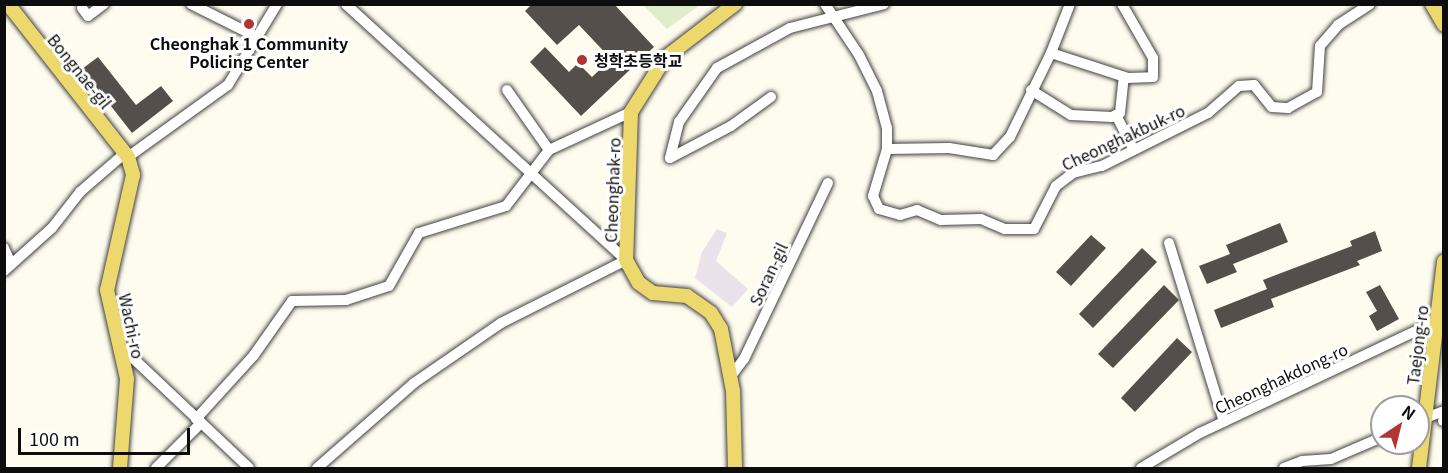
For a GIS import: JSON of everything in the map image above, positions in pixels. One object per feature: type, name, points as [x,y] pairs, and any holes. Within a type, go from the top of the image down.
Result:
[{"type":"main road","name":"Bongnae-gil","points":[[8,4],[127,155]]},
{"type":"main road","points":[[631,112],[665,58],[735,4]]},
{"type":"main road","points":[[1435,6],[1443,25]]},
{"type":"main road","name":"Cheonghak-ro","points":[[631,112],[626,260],[639,283],[653,293],[687,296],[711,312],[727,343],[731,376],[735,468]]},
{"type":"main road","name":"Wachi-ro","points":[[120,468],[127,380],[107,290],[133,175],[127,155]]},
{"type":"main road","name":"Taejong-ro","points":[[1426,395],[1443,262]]},
{"type":"street","points":[[82,8],[88,16],[104,4]]},
{"type":"street","points":[[191,4],[259,38]]},
{"type":"street","points":[[8,268],[127,155],[212,101],[245,63],[277,4]]},
{"type":"street","points":[[317,468],[427,374],[501,323],[626,260],[346,4]]},
{"type":"street","name":"Cheonghakbuk-ro","points":[[825,4],[877,91],[887,128],[887,149],[873,196],[879,209],[900,214],[917,210],[941,220],[981,219],[1005,229],[1034,229],[1056,186],[1073,173],[1134,150],[1208,113],[1239,86],[1254,85],[1272,107],[1288,108],[1317,92],[1320,46],[1338,25],[1370,4]]},
{"type":"street","points":[[771,97],[711,139],[670,158],[679,122],[717,68],[790,28],[884,4]]},
{"type":"street","points":[[1051,53],[1124,77],[1153,77],[1155,70],[1122,4]]},
{"type":"street","points":[[887,149],[950,148],[993,155],[1010,137],[1051,53],[1067,5]]},
{"type":"street","points":[[1124,77],[1116,115],[1134,150]]},
{"type":"street","points":[[507,90],[549,150]]},
{"type":"street","points":[[1031,90],[1071,115],[1116,115]]},
{"type":"street","points":[[156,468],[254,355],[292,301],[346,300],[388,286],[419,233],[506,206],[549,150],[631,112]]},
{"type":"street","name":"Soran-gil","points":[[731,376],[744,359],[828,183]]},
{"type":"street","points":[[1169,243],[1224,422]]},
{"type":"street","points":[[4,248],[8,268]]},
{"type":"street","name":"Cheonghakdong-ro","points":[[1141,468],[1224,422],[1437,321]]},
{"type":"street","points":[[118,344],[249,468]]},
{"type":"street","points":[[1430,420],[1443,411]]},
{"type":"street","points":[[1284,468],[1302,461],[1331,459],[1370,443]]},
{"type":"shaded area","points":[[717,229],[727,233],[716,261],[748,289],[732,307],[695,278],[702,252]]},
{"type":"green space","points":[[643,5],[700,5],[667,29]]},
{"type":"building","points":[[532,4],[614,4],[654,47],[581,116],[530,62],[545,47],[569,72],[578,63],[592,77],[611,59],[579,25],[557,45],[525,11]]},
{"type":"building","points":[[98,57],[136,105],[161,86],[173,101],[132,133],[82,69]]},
{"type":"building","points":[[1280,223],[1288,242],[1233,264],[1237,272],[1207,284],[1199,266],[1230,254],[1226,245]]},
{"type":"building","points":[[1375,231],[1382,251],[1357,261],[1360,265],[1271,299],[1274,307],[1221,328],[1214,310],[1267,289],[1263,280],[1352,246],[1350,241]]},
{"type":"building","points":[[1091,235],[1106,248],[1071,286],[1056,272]]},
{"type":"building","points":[[1142,248],[1157,262],[1093,328],[1079,314]]},
{"type":"building","points":[[1164,285],[1179,300],[1113,368],[1098,354]]},
{"type":"building","points":[[1380,285],[1399,319],[1377,331],[1369,316],[1377,311],[1366,292]]},
{"type":"building","points":[[1177,338],[1192,352],[1135,412],[1121,398]]},
{"type":"place","name":"Cheonghak 1 Community Policing Center","points":[[249,24]]},
{"type":"place","name":"청학초등학교","points":[[582,60]]}]
